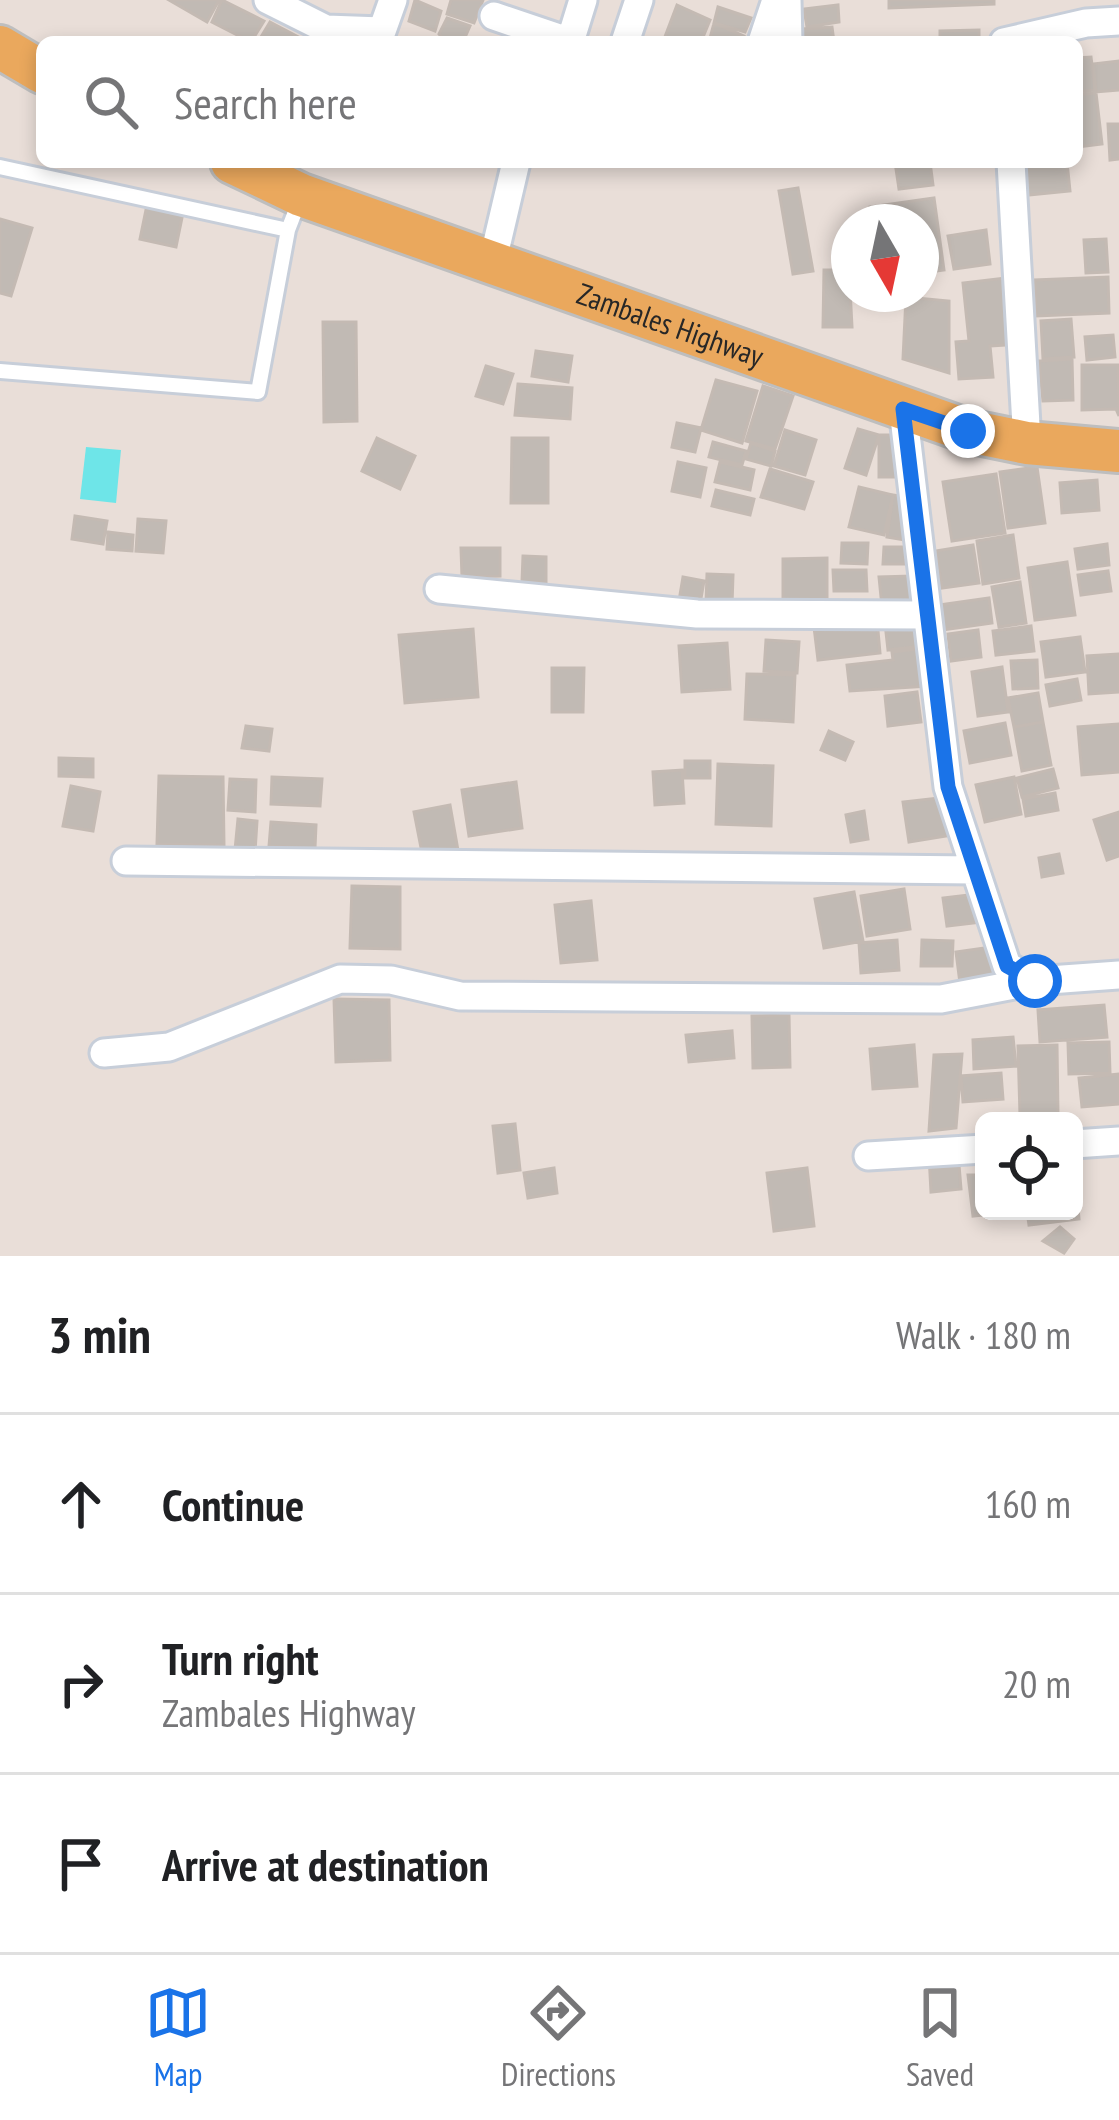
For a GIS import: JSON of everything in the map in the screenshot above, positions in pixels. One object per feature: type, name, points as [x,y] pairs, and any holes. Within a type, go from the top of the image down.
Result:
[{"type":"main road","points":[[0,47],[36,68]]},
{"type":"main road","name":"Zambales Highway","points":[[240,168],[295,212],[492,263],[968,431],[1028,443],[1119,452]]},
{"type":"street","points":[[268,0],[326,29],[382,31],[393,0]]},
{"type":"street","points":[[562,36],[584,0]]},
{"type":"street","points":[[628,36],[640,0]]},
{"type":"street","points":[[764,36],[776,0]]},
{"type":"street","points":[[787,0],[788,36]]},
{"type":"street","points":[[1020,36],[1085,11],[1119,22]]},
{"type":"street","points":[[514,13],[553,36]]},
{"type":"street","points":[[492,263],[515,168]]},
{"type":"street","points":[[1011,168],[1028,443]]},
{"type":"street","points":[[903,409],[924,616],[948,787],[1007,966],[1035,981]]},
{"type":"street","points":[[439,589],[697,614],[924,616]]},
{"type":"street","points":[[126,861],[975,870]]},
{"type":"street","points":[[104,1053],[170,1047],[340,979],[391,980],[460,996],[918,999],[1035,981],[1119,975]]},
{"type":"street","points":[[1083,1143],[1119,1141]]},
{"type":"street","points":[[868,1156],[975,1150]]},
{"type":"lane","points":[[0,166],[295,212],[258,392],[0,371]]},
{"type":"water","points":[[86,447],[121,450],[116,503],[80,499]]},
{"type":"building","points":[[169,0],[219,0],[207,22]]},
{"type":"building","points":[[222,0],[264,21],[255,36],[239,36],[212,22]]},
{"type":"building","points":[[415,0],[441,11],[435,31],[409,21]]},
{"type":"building","points":[[451,0],[483,0],[474,23],[447,14]]},
{"type":"building","points":[[889,0],[994,0],[994,4],[889,8]]},
{"type":"building","points":[[677,5],[710,20],[703,36],[665,36]]},
{"type":"building","points":[[838,5],[839,22],[807,27],[804,9]]},
{"type":"building","points":[[718,7],[751,18],[745,32],[714,23]]},
{"type":"building","points":[[447,18],[470,26],[466,36],[439,34]]},
{"type":"building","points":[[270,22],[297,36],[262,36]]},
{"type":"building","points":[[714,23],[744,36],[711,36]]},
{"type":"building","points":[[832,27],[833,36],[803,36],[802,29]]},
{"type":"building","points":[[979,30],[979,36],[940,36],[940,31]]},
{"type":"building","points":[[1091,57],[1095,90],[1083,91],[1083,58]]},
{"type":"building","points":[[1119,61],[1119,90],[1096,92],[1093,64]]},
{"type":"building","points":[[1096,93],[1102,144],[1083,146],[1083,94]]},
{"type":"building","points":[[1108,124],[1119,124],[1119,159],[1110,160]]},
{"type":"building","points":[[896,168],[931,168],[933,185],[899,189]]},
{"type":"building","points":[[1026,168],[1068,168],[1070,191],[1028,195]]},
{"type":"building","points":[[798,188],[813,271],[793,274],[779,191]]},
{"type":"building","points":[[934,198],[935,204],[891,204]]},
{"type":"building","points":[[148,200],[184,208],[176,247],[140,239]]},
{"type":"building","points":[[0,219],[32,228],[11,296],[0,293]]},
{"type":"building","points":[[986,230],[990,264],[954,269],[948,236]]},
{"type":"building","points":[[939,234],[944,270],[939,271]]},
{"type":"building","points":[[1106,239],[1108,272],[1086,273],[1084,240]]},
{"type":"building","points":[[824,270],[831,270],[831,312],[851,312],[852,327],[823,327]]},
{"type":"building","points":[[1015,277],[1020,344],[990,346],[993,377],[959,379],[956,342],[969,341],[963,283]]},
{"type":"building","points":[[1108,277],[1109,313],[1036,316],[1035,280]]},
{"type":"building","points":[[939,300],[949,301],[949,373],[903,359],[905,312],[939,312]]},
{"type":"building","points":[[1071,319],[1074,357],[1043,359],[1041,321]]},
{"type":"building","points":[[323,322],[356,322],[357,421],[324,422]]},
{"type":"building","points":[[1113,335],[1115,357],[1087,360],[1085,337]]},
{"type":"building","points":[[536,351],[572,356],[568,382],[532,376]]},
{"type":"building","points":[[1072,359],[1073,400],[1043,401],[1039,361]]},
{"type":"building","points":[[1082,365],[1118,365],[1119,416],[1116,409],[1082,410]]},
{"type":"building","points":[[486,366],[513,374],[503,404],[476,396]]},
{"type":"building","points":[[716,380],[757,391],[742,443],[701,430]]},
{"type":"building","points":[[518,384],[572,388],[570,419],[515,415]]},
{"type":"building","points":[[763,386],[793,396],[775,449],[746,441]]},
{"type":"building","points":[[677,423],[701,428],[695,452],[672,447]]},
{"type":"building","points":[[858,429],[879,435],[866,475],[845,468]]},
{"type":"building","points":[[785,430],[816,440],[805,475],[774,466]]},
{"type":"building","points":[[879,435],[901,435],[901,477],[879,477]]},
{"type":"building","points":[[377,438],[415,456],[400,489],[362,471]]},
{"type":"building","points":[[512,438],[548,438],[548,503],[511,503]]},
{"type":"building","points":[[713,442],[746,451],[742,465],[709,457]]},
{"type":"building","points":[[751,443],[775,451],[771,466],[746,459]]},
{"type":"building","points":[[678,462],[706,468],[700,497],[672,491]]},
{"type":"building","points":[[720,462],[754,470],[750,490],[715,482]]},
{"type":"building","points":[[1037,467],[1045,523],[1008,528],[1000,472]]},
{"type":"building","points":[[770,469],[813,482],[804,509],[761,497]]},
{"type":"building","points":[[996,474],[1005,533],[952,541],[943,482]]},
{"type":"building","points":[[1097,480],[1099,510],[1062,513],[1060,483]]},
{"type":"building","points":[[859,487],[893,495],[884,535],[849,527]]},
{"type":"building","points":[[716,490],[754,499],[750,515],[712,506]]},
{"type":"building","points":[[893,495],[912,498],[905,540],[887,537]]},
{"type":"building","points":[[75,516],[107,521],[103,544],[72,539]]},
{"type":"building","points":[[138,519],[166,521],[163,553],[136,551]]},
{"type":"building","points":[[108,532],[133,535],[132,551],[107,549]]},
{"type":"building","points":[[1013,535],[1019,578],[983,584],[977,541]]},
{"type":"building","points":[[842,543],[868,543],[867,564],[841,563]]},
{"type":"building","points":[[1107,544],[1109,565],[1078,569],[1075,549]]},
{"type":"building","points":[[973,545],[979,583],[942,588],[936,551]]},
{"type":"building","points":[[884,547],[906,547],[905,564],[883,564]]},
{"type":"building","points":[[461,548],[500,548],[500,576],[462,577]]},
{"type":"building","points":[[523,556],[546,557],[546,583],[522,582]]},
{"type":"building","points":[[827,558],[827,607],[783,608],[783,559]]},
{"type":"building","points":[[1067,562],[1075,615],[1035,620],[1028,568]]},
{"type":"building","points":[[833,570],[866,570],[867,591],[834,591]]},
{"type":"building","points":[[1108,571],[1111,591],[1081,595],[1078,575]]},
{"type":"building","points":[[707,574],[733,575],[732,605],[706,604]]},
{"type":"building","points":[[912,576],[915,607],[882,607],[879,577]]},
{"type":"building","points":[[683,577],[704,581],[700,604],[679,601]]},
{"type":"building","points":[[1020,582],[1026,623],[999,627],[992,587]]},
{"type":"building","points":[[989,598],[992,623],[942,630],[939,605]]},
{"type":"building","points":[[919,619],[922,646],[888,650],[885,623]]},
{"type":"building","points":[[877,620],[880,653],[818,660],[814,627]]},
{"type":"building","points":[[1031,626],[1034,651],[996,655],[993,631]]},
{"type":"building","points":[[473,629],[478,697],[405,703],[399,635]]},
{"type":"building","points":[[978,630],[981,657],[951,661],[948,634]]},
{"type":"building","points":[[1080,637],[1085,672],[1046,677],[1041,642]]},
{"type":"building","points":[[766,640],[799,642],[797,673],[764,671]]},
{"type":"building","points":[[727,643],[730,689],[682,692],[679,646]]},
{"type":"building","points":[[924,648],[928,686],[850,691],[847,665],[893,660],[892,652]]},
{"type":"building","points":[[1119,654],[1119,692],[1089,694],[1087,656]]},
{"type":"building","points":[[1037,660],[1038,688],[1013,689],[1011,661]]},
{"type":"building","points":[[1002,667],[1008,712],[978,716],[972,672]]},
{"type":"building","points":[[552,668],[584,668],[583,712],[552,712]]},
{"type":"building","points":[[747,674],[795,675],[793,722],[745,719]]},
{"type":"building","points":[[1077,679],[1081,700],[1050,706],[1046,685]]},
{"type":"building","points":[[917,692],[921,722],[888,726],[885,696]]},
{"type":"building","points":[[1038,693],[1043,722],[1014,727],[1008,698]]},
{"type":"building","points":[[1043,722],[1051,765],[1022,771],[1014,727]]},
{"type":"building","points":[[1005,723],[1011,755],[970,763],[964,731]]},
{"type":"building","points":[[1119,724],[1119,772],[1082,775],[1078,727]]},
{"type":"building","points":[[246,726],[272,729],[269,751],[242,748]]},
{"type":"building","points":[[829,731],[853,742],[845,760],[821,750]]},
{"type":"building","points":[[59,758],[93,759],[93,777],[59,776]]},
{"type":"building","points":[[685,761],[710,761],[710,778],[685,778]]},
{"type":"building","points":[[718,764],[773,766],[771,826],[716,824]]},
{"type":"building","points":[[1053,769],[1058,788],[1022,797],[1017,778]]},
{"type":"building","points":[[682,770],[684,803],[655,805],[653,772]]},
{"type":"building","points":[[159,776],[223,777],[224,845],[157,844]]},
{"type":"building","points":[[272,777],[322,779],[320,806],[271,804]]},
{"type":"building","points":[[1014,777],[1021,814],[985,822],[976,785]]},
{"type":"building","points":[[230,779],[256,780],[255,812],[228,810]]},
{"type":"building","points":[[516,782],[522,828],[469,836],[462,790]]},
{"type":"building","points":[[71,786],[100,792],[93,831],[63,826]]},
{"type":"building","points":[[1055,793],[1058,810],[1026,816],[1023,799]]},
{"type":"building","points":[[949,797],[958,834],[909,842],[903,802]]},
{"type":"building","points":[[450,805],[459,856],[424,863],[414,812]]},
{"type":"building","points":[[864,811],[868,839],[851,842],[846,815]]},
{"type":"building","points":[[1119,812],[1119,856],[1107,860],[1094,820]]},
{"type":"building","points":[[238,819],[257,821],[255,852],[235,850]]},
{"type":"building","points":[[271,822],[316,825],[315,848],[269,846]]},
{"type":"building","points":[[1059,854],[1063,873],[1042,877],[1039,858]]},
{"type":"building","points":[[352,886],[400,887],[400,949],[350,948]]},
{"type":"building","points":[[904,889],[910,929],[867,936],[861,896]]},
{"type":"building","points":[[854,892],[863,941],[824,948],[815,899]]},
{"type":"building","points":[[978,894],[982,922],[947,926],[943,898]]},
{"type":"building","points":[[591,901],[597,960],[561,963],[555,905]]},
{"type":"building","points":[[897,940],[899,970],[861,973],[859,943]]},
{"type":"building","points":[[922,940],[953,941],[952,966],[921,966]]},
{"type":"building","points":[[999,946],[1004,976],[960,983],[956,952]]},
{"type":"building","points":[[334,999],[389,1000],[390,1060],[336,1062]]},
{"type":"building","points":[[1104,1005],[1107,1037],[1040,1042],[1038,1010]]},
{"type":"building","points":[[789,1015],[790,1067],[753,1068],[752,1016]]},
{"type":"building","points":[[732,1031],[734,1058],[689,1062],[686,1035]]},
{"type":"building","points":[[1013,1037],[1016,1066],[974,1069],[973,1040]]},
{"type":"building","points":[[1109,1042],[1110,1073],[1069,1074],[1068,1043]]},
{"type":"building","points":[[914,1045],[917,1086],[873,1089],[870,1049]]},
{"type":"building","points":[[1057,1045],[1058,1112],[1020,1112],[1018,1046]]},
{"type":"building","points":[[962,1054],[956,1128],[929,1131],[934,1055]]},
{"type":"building","points":[[1001,1073],[1003,1099],[963,1102],[961,1076]]},
{"type":"building","points":[[1119,1074],[1119,1104],[1082,1107],[1079,1078]]},
{"type":"building","points":[[515,1124],[520,1170],[498,1173],[493,1126]]},
{"type":"building","points":[[958,1153],[961,1189],[931,1192],[929,1155]]},
{"type":"building","points":[[554,1168],[557,1193],[528,1198],[524,1173]]},
{"type":"building","points":[[807,1168],[814,1226],[774,1231],[767,1173]]},
{"type":"building","points":[[968,1175],[975,1175],[973,1216]]},
{"type":"building","points":[[1028,1220],[1071,1220],[1029,1225]]},
{"type":"building","points":[[1060,1227],[1074,1239],[1064,1253],[1043,1241]]},
{"type":"route","points":[[968,431],[903,409],[924,616],[948,787],[1007,966],[1035,981]]}]
